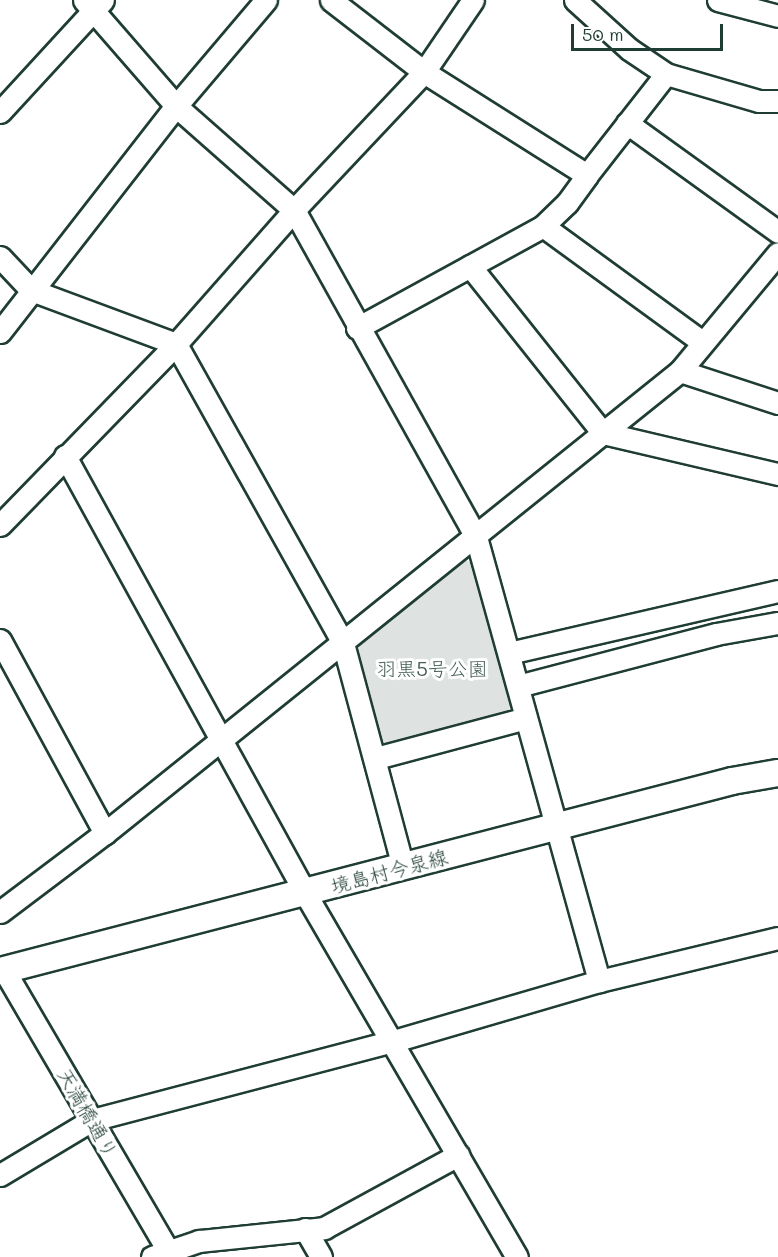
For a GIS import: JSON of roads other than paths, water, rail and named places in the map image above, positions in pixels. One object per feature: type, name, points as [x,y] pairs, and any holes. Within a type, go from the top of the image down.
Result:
[{"type":"main road","name":"境島村今泉線","points":[[2,968],[778,772]]},
{"type":"street","points":[[0,332],[176,106],[266,0]]},
{"type":"street","points":[[0,525],[176,344],[294,210],[424,72],[473,0]]},
{"type":"street","points":[[575,0],[629,49],[666,74],[759,100],[778,101]]},
{"type":"street","points":[[718,0],[778,16]]},
{"type":"street","points":[[335,1],[424,72],[587,175]]},
{"type":"street","points":[[0,112],[94,4],[176,106],[294,210],[357,328],[476,537],[599,981]]},
{"type":"street","points":[[357,328],[543,226],[567,203],[666,74]]},
{"type":"street","points":[[627,123],[778,232]]},
{"type":"street","points":[[543,226],[702,342]]},
{"type":"street","points":[[0,912],[105,833],[680,371],[778,253]]},
{"type":"street","points":[[0,257],[31,290],[176,344],[343,643],[404,867]]},
{"type":"street","points":[[470,266],[603,433],[778,474]]},
{"type":"street","points":[[680,371],[778,403]]},
{"type":"street","points":[[65,456],[305,893],[394,1041],[517,1257]]},
{"type":"street","points":[[509,653],[659,616],[774,592]]},
{"type":"street","points":[[751,628],[774,592]]},
{"type":"street","points":[[686,610],[716,634]]},
{"type":"street","points":[[643,653],[659,616]]},
{"type":"street","points":[[518,686],[716,634],[778,623]]},
{"type":"street","points":[[577,636],[606,663]]},
{"type":"street","points":[[0,640],[105,833]]},
{"type":"street","points":[[376,758],[526,718]]},
{"type":"street","points":[[0,1175],[92,1120],[394,1041],[599,981],[778,938]]},
{"type":"street","name":"天満橋通り","points":[[2,968],[92,1120],[164,1255]]},
{"type":"street","points":[[164,1255],[199,1241],[324,1228],[458,1155]]},
{"type":"street","points":[[305,1229],[321,1257]]},
{"type":"park label","name":"羽黒5号公園","points":[[432,668]]}]
